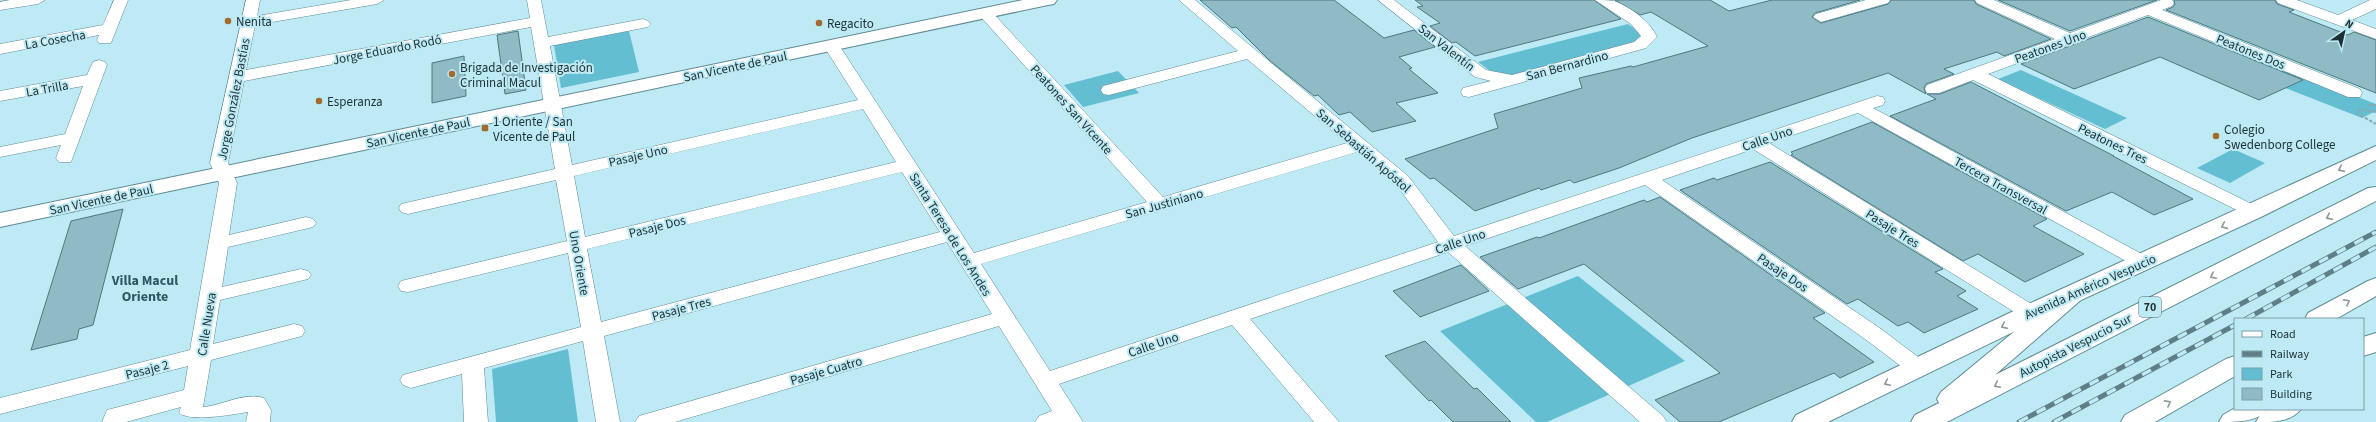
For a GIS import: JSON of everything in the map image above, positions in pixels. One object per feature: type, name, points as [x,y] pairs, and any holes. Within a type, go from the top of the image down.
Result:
[{"type":"main road","name":"San Vicente de Paul","points":[[0,220],[1048,0]]},
{"type":"main road","name":"Avenida Américo Vespucio","points":[[1805,422],[2030,313],[2253,212],[2376,152]]},
{"type":"main road","name":"Autopista Vespucio Sur","points":[[1924,422],[2376,193]]},
{"type":"main road","points":[[2319,318],[2376,286]]},
{"type":"main road","points":[[1924,422],[2074,294]]},
{"type":"main road","points":[[2364,347],[2376,341]]},
{"type":"main road","points":[[2134,422],[2234,366]]},
{"type":"main road","points":[[2232,422],[2253,410]]},
{"type":"main road","points":[[2269,422],[2287,410]]},
{"type":"street","points":[[0,6],[38,0]]},
{"type":"street","name":"La Cosecha","points":[[0,49],[107,35],[121,0]]},
{"type":"street","name":"Jorge González Bastías","points":[[224,173],[219,163],[253,0]]},
{"type":"street","points":[[248,22],[377,0]]},
{"type":"street","name":"Uno Oriente","points":[[534,0],[608,422]]},
{"type":"street","name":"San Sebastián Apóstol","points":[[1186,0],[1402,180],[1415,194],[1434,225],[1450,244],[1655,422]]},
{"type":"street","name":"San Valentín","points":[[1385,0],[1481,74],[1495,78],[1514,79]]},
{"type":"street","name":"San Bernardino","points":[[1469,92],[1640,44],[1649,37],[1648,31],[1642,25],[1602,0]]},
{"type":"street","points":[[1821,17],[1883,0]]},
{"type":"street","points":[[1982,0],[2069,39]]},
{"type":"street","points":[[2283,0],[2376,34]]},
{"type":"street","name":"Peatones Uno","points":[[1933,90],[2167,3]]},
{"type":"street","points":[[2339,20],[2376,3]]},
{"type":"street","name":"Peatones Dos","points":[[2148,10],[2354,93]]},
{"type":"street","name":"Peatones San Vicente","points":[[985,13],[1159,204]]},
{"type":"street","name":"Jorge Eduardo Rodó","points":[[237,77],[538,21]]},
{"type":"street","points":[[542,43],[643,24]]},
{"type":"street","name":"Santa Teresa de Los Andes","points":[[831,45],[1044,381],[1062,420]]},
{"type":"street","points":[[1109,90],[1249,53]]},
{"type":"street","name":"La Trilla","points":[[0,96],[97,72],[65,158]]},
{"type":"street","name":"Peatones Tres","points":[[1974,74],[2253,212]]},
{"type":"street","name":"Pasaje Uno","points":[[408,208],[868,103]]},
{"type":"street","name":"Calle Uno","points":[[1044,381],[1868,104]]},
{"type":"street","name":"Tercera Transversal","points":[[1868,104],[2142,262]]},
{"type":"street","points":[[0,152],[72,138]]},
{"type":"street","name":"Pasaje Tres","points":[[1755,142],[2030,313]]},
{"type":"street","name":"San Justiniano","points":[[968,261],[1360,145]]},
{"type":"street","name":"Pasaje Dos","points":[[408,286],[907,165]]},
{"type":"street","name":"Calle Nueva","points":[[224,173],[228,183],[191,413],[193,415],[204,415],[244,405],[256,404],[260,410],[258,422]]},
{"type":"street","name":"Pasaje Dos","points":[[1647,178],[1873,334],[1918,368]]},
{"type":"street","points":[[219,243],[306,223]]},
{"type":"street","name":"Pasaje Tres","points":[[411,380],[952,235]]},
{"type":"street","points":[[210,296],[301,275]]},
{"type":"street","points":[[1236,316],[1327,422]]},
{"type":"street","name":"Pasaje Cuatro","points":[[647,422],[1004,318]]},
{"type":"street","name":"Pasaje 2","points":[[0,406],[294,331]]},
{"type":"street","points":[[473,364],[476,422]]},
{"type":"street","points":[[115,419],[194,395]]},
{"type":"path","points":[[2376,112],[2357,111],[2360,116],[2366,120],[2376,123]]},
{"type":"path","points":[[2376,112],[2363,111],[2359,114],[2376,123]]},
{"type":"green space","points":[[1628,24],[1642,34],[1642,41],[1514,76],[1493,73],[1478,62]]},
{"type":"green space","points":[[629,31],[639,72],[561,88],[554,45]]},
{"type":"green space","points":[[2239,51],[2376,104],[2376,111],[2362,118],[2216,61]]},
{"type":"green space","points":[[2021,70],[2127,118],[2105,129],[1998,79]]},
{"type":"green space","points":[[1118,71],[1139,93],[1083,107],[1064,85]]},
{"type":"green space","points":[[2233,149],[2265,163],[2230,183],[2197,168]]},
{"type":"green space","points":[[1578,276],[1685,361],[1547,422],[1536,422],[1440,331]]},
{"type":"green space","points":[[568,349],[578,422],[496,422],[492,369]]},
{"type":"building","points":[[1200,0],[1334,0],[1384,38],[1414,30],[1435,47],[1399,57],[1412,68],[1409,69],[1438,93],[1396,103],[1416,121],[1372,132],[1350,112],[1339,115],[1318,95],[1314,96],[1269,60],[1236,27],[1232,28]]},
{"type":"building","points":[[1415,0],[1594,0],[1621,19],[1475,56],[1456,42],[1452,43],[1430,26],[1440,23],[1417,7],[1423,6]]},
{"type":"building","points":[[1615,0],[1710,0],[1729,11],[1772,0],[1860,0],[1815,13],[1812,17],[1821,23],[1888,4],[1891,0],[1974,0],[1976,4],[2051,39],[2004,56],[1997,52],[1944,69],[1954,74],[1926,84],[1924,88],[1926,94],[1888,73],[1692,138],[1619,168],[1574,183],[1570,180],[1541,190],[1539,188],[1475,211],[1434,178],[1430,179],[1405,159],[1498,128],[1494,114],[1582,88],[1579,78],[1631,66],[1633,67],[1708,46],[1651,12],[1640,15]]},
{"type":"building","points":[[1998,0],[2157,0],[2070,31]]},
{"type":"building","points":[[2174,0],[2275,0],[2277,4],[2294,10],[2289,12],[2348,35],[2354,32],[2376,40],[2376,93],[2166,10],[2173,7],[2175,4]]},
{"type":"building","points":[[2148,17],[2303,80],[2259,100],[2160,57],[2074,89],[2021,64]]},
{"type":"building","points":[[518,31],[526,90],[505,94],[497,35]]},
{"type":"building","points":[[464,56],[466,96],[432,103],[432,63]]},
{"type":"building","points":[[1971,82],[2114,156],[2193,199],[2154,215],[2112,192],[2066,211],[1890,116],[1936,99],[1927,94],[1940,94]]},
{"type":"building","points":[[1872,122],[2047,219],[2033,226],[2084,254],[2025,282],[1978,254],[1963,261],[1791,155],[1793,154],[1791,152]]},
{"type":"building","points":[[1770,162],[1943,269],[1935,272],[1966,291],[1957,296],[1978,309],[1924,333],[1908,322],[1898,326],[1858,299],[1847,304],[1680,190],[1714,178],[1717,180]]},
{"type":"building","points":[[1660,197],[1825,313],[1813,318],[1874,362],[1840,378],[1834,373],[1719,422],[1680,422],[1655,400],[1720,373],[1584,264],[1518,289],[1480,257],[1537,237],[1539,238],[1644,200],[1647,202]]},
{"type":"building","points":[[123,209],[93,325],[79,329],[77,339],[31,350],[71,221]]},
{"type":"building","points":[[1461,265],[1489,291],[1420,317],[1393,291]]},
{"type":"building","points":[[1425,341],[1474,389],[1477,388],[1511,422],[1453,422],[1431,400],[1429,401],[1385,356]]},
{"type":"railway","points":[[2019,422],[2376,232]]},
{"type":"railway","points":[[2248,318],[2376,247]]},
{"type":"railway","points":[[2054,422],[2234,326]]},
{"type":"place","name":"Nenita","points":[[228,21]]},
{"type":"place","name":"Regacito","points":[[819,23]]},
{"type":"place","name":"Brigada de Investigación Criminal Macul","points":[[452,74]]},
{"type":"place","name":"Esperanza","points":[[319,101]]},
{"type":"place","name":"1 Oriente / San Vicente de Paul","points":[[485,128]]},
{"type":"place","name":"Colegio Swedenborg College","points":[[2216,136]]},
{"type":"district","name":"Villa Macul Oriente","points":[[145,288]]}]
